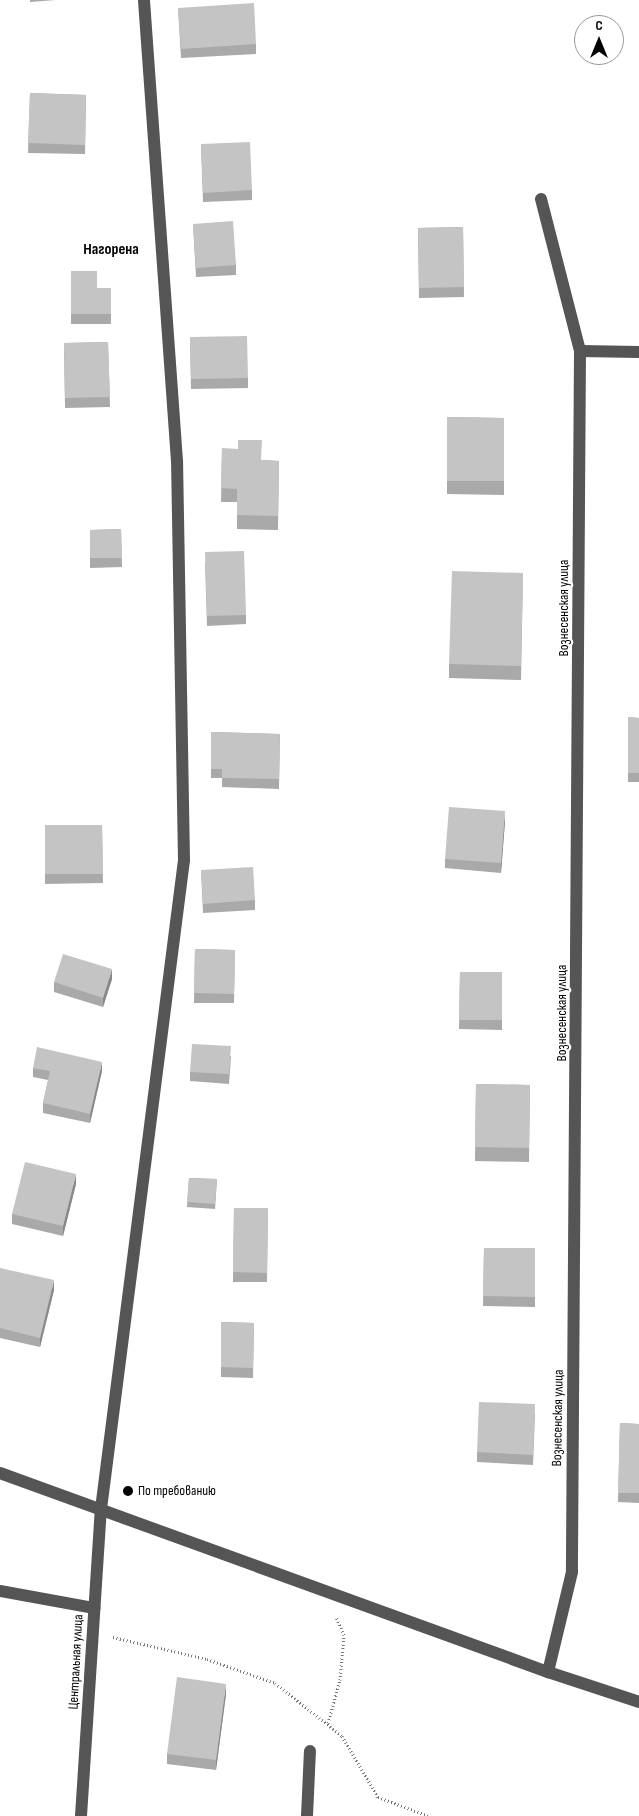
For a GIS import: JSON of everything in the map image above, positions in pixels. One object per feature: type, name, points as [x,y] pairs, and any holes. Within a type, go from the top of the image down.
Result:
[{"type":"street","name":"Центральная улица","points":[[81,1816],[101,1509],[184,860],[177,461],[144,0]]},
{"type":"street","name":"Вознесенская улица","points":[[541,199],[580,351],[572,1572],[548,1672]]},
{"type":"street","points":[[580,351],[639,352]]},
{"type":"street","points":[[0,1473],[548,1672],[639,1702]]},
{"type":"street","points":[[0,1591],[94,1608]]},
{"type":"street","points":[[307,1816],[310,1751]]},
{"type":"path","points":[[324,1591],[344,1635],[340,1680],[328,1723]]},
{"type":"path","points":[[93,1632],[207,1659],[275,1683],[328,1723],[342,1736],[378,1797],[429,1816]]},
{"type":"building","points":[[254,3],[256,44],[181,49],[178,8]]},
{"type":"building","points":[[30,93],[86,95],[85,145],[28,143]]},
{"type":"building","points":[[250,142],[252,190],[203,193],[201,144]]},
{"type":"building","points":[[233,221],[236,265],[196,268],[193,224]]},
{"type":"building","points":[[463,227],[464,287],[419,288],[418,228]]},
{"type":"building","points":[[71,271],[97,271],[97,288],[111,288],[111,314],[71,314]]},
{"type":"building","points":[[247,336],[248,378],[191,379],[190,337]]},
{"type":"building","points":[[108,342],[110,397],[65,398],[64,343]]},
{"type":"building","points":[[447,417],[504,418],[504,481],[447,481]]},
{"type":"building","points":[[238,440],[262,440],[261,460],[279,461],[278,516],[237,515],[237,489],[221,488],[222,448],[238,449]]},
{"type":"building","points":[[121,529],[122,558],[90,558],[90,530]]},
{"type":"building","points":[[244,551],[246,615],[207,616],[205,552]]},
{"type":"building","points":[[452,571],[523,573],[521,666],[449,664]]},
{"type":"building","points":[[628,717],[639,718],[639,773],[628,773]]},
{"type":"building","points":[[211,732],[280,734],[279,779],[222,778],[222,769],[211,769]]},
{"type":"building","points":[[449,807],[505,811],[501,863],[445,859]]},
{"type":"building","points":[[45,825],[102,825],[103,874],[45,874]]},
{"type":"building","points":[[253,867],[255,900],[203,904],[201,870]]},
{"type":"building","points":[[195,949],[235,950],[234,994],[194,993]]},
{"type":"building","points":[[63,954],[112,969],[103,998],[54,982]]},
{"type":"building","points":[[460,972],[502,972],[502,1020],[459,1020]]},
{"type":"building","points":[[192,1044],[231,1046],[229,1074],[190,1072]]},
{"type":"building","points":[[37,1047],[102,1062],[90,1114],[43,1103],[50,1071],[33,1068]]},
{"type":"building","points":[[476,1084],[530,1085],[529,1148],[475,1147]]},
{"type":"building","points":[[25,1162],[76,1174],[63,1226],[12,1214]]},
{"type":"building","points":[[189,1178],[217,1179],[215,1204],[187,1202]]},
{"type":"building","points":[[234,1208],[268,1208],[267,1273],[233,1272]]},
{"type":"building","points":[[484,1248],[535,1248],[535,1297],[483,1296]]},
{"type":"building","points":[[0,1268],[54,1280],[40,1338],[0,1328]]},
{"type":"building","points":[[221,1322],[254,1323],[253,1368],[221,1367]]},
{"type":"building","points":[[479,1402],[535,1404],[533,1455],[477,1452]]},
{"type":"building","points":[[620,1423],[639,1424],[639,1493],[618,1493]]},
{"type":"building","points":[[177,1677],[226,1684],[216,1760],[167,1754]]},
{"type":"place","name":"По требованию","points":[[128,1491]]},
{"type":"district","name":"Нагорена","points":[[111,250]]}]
